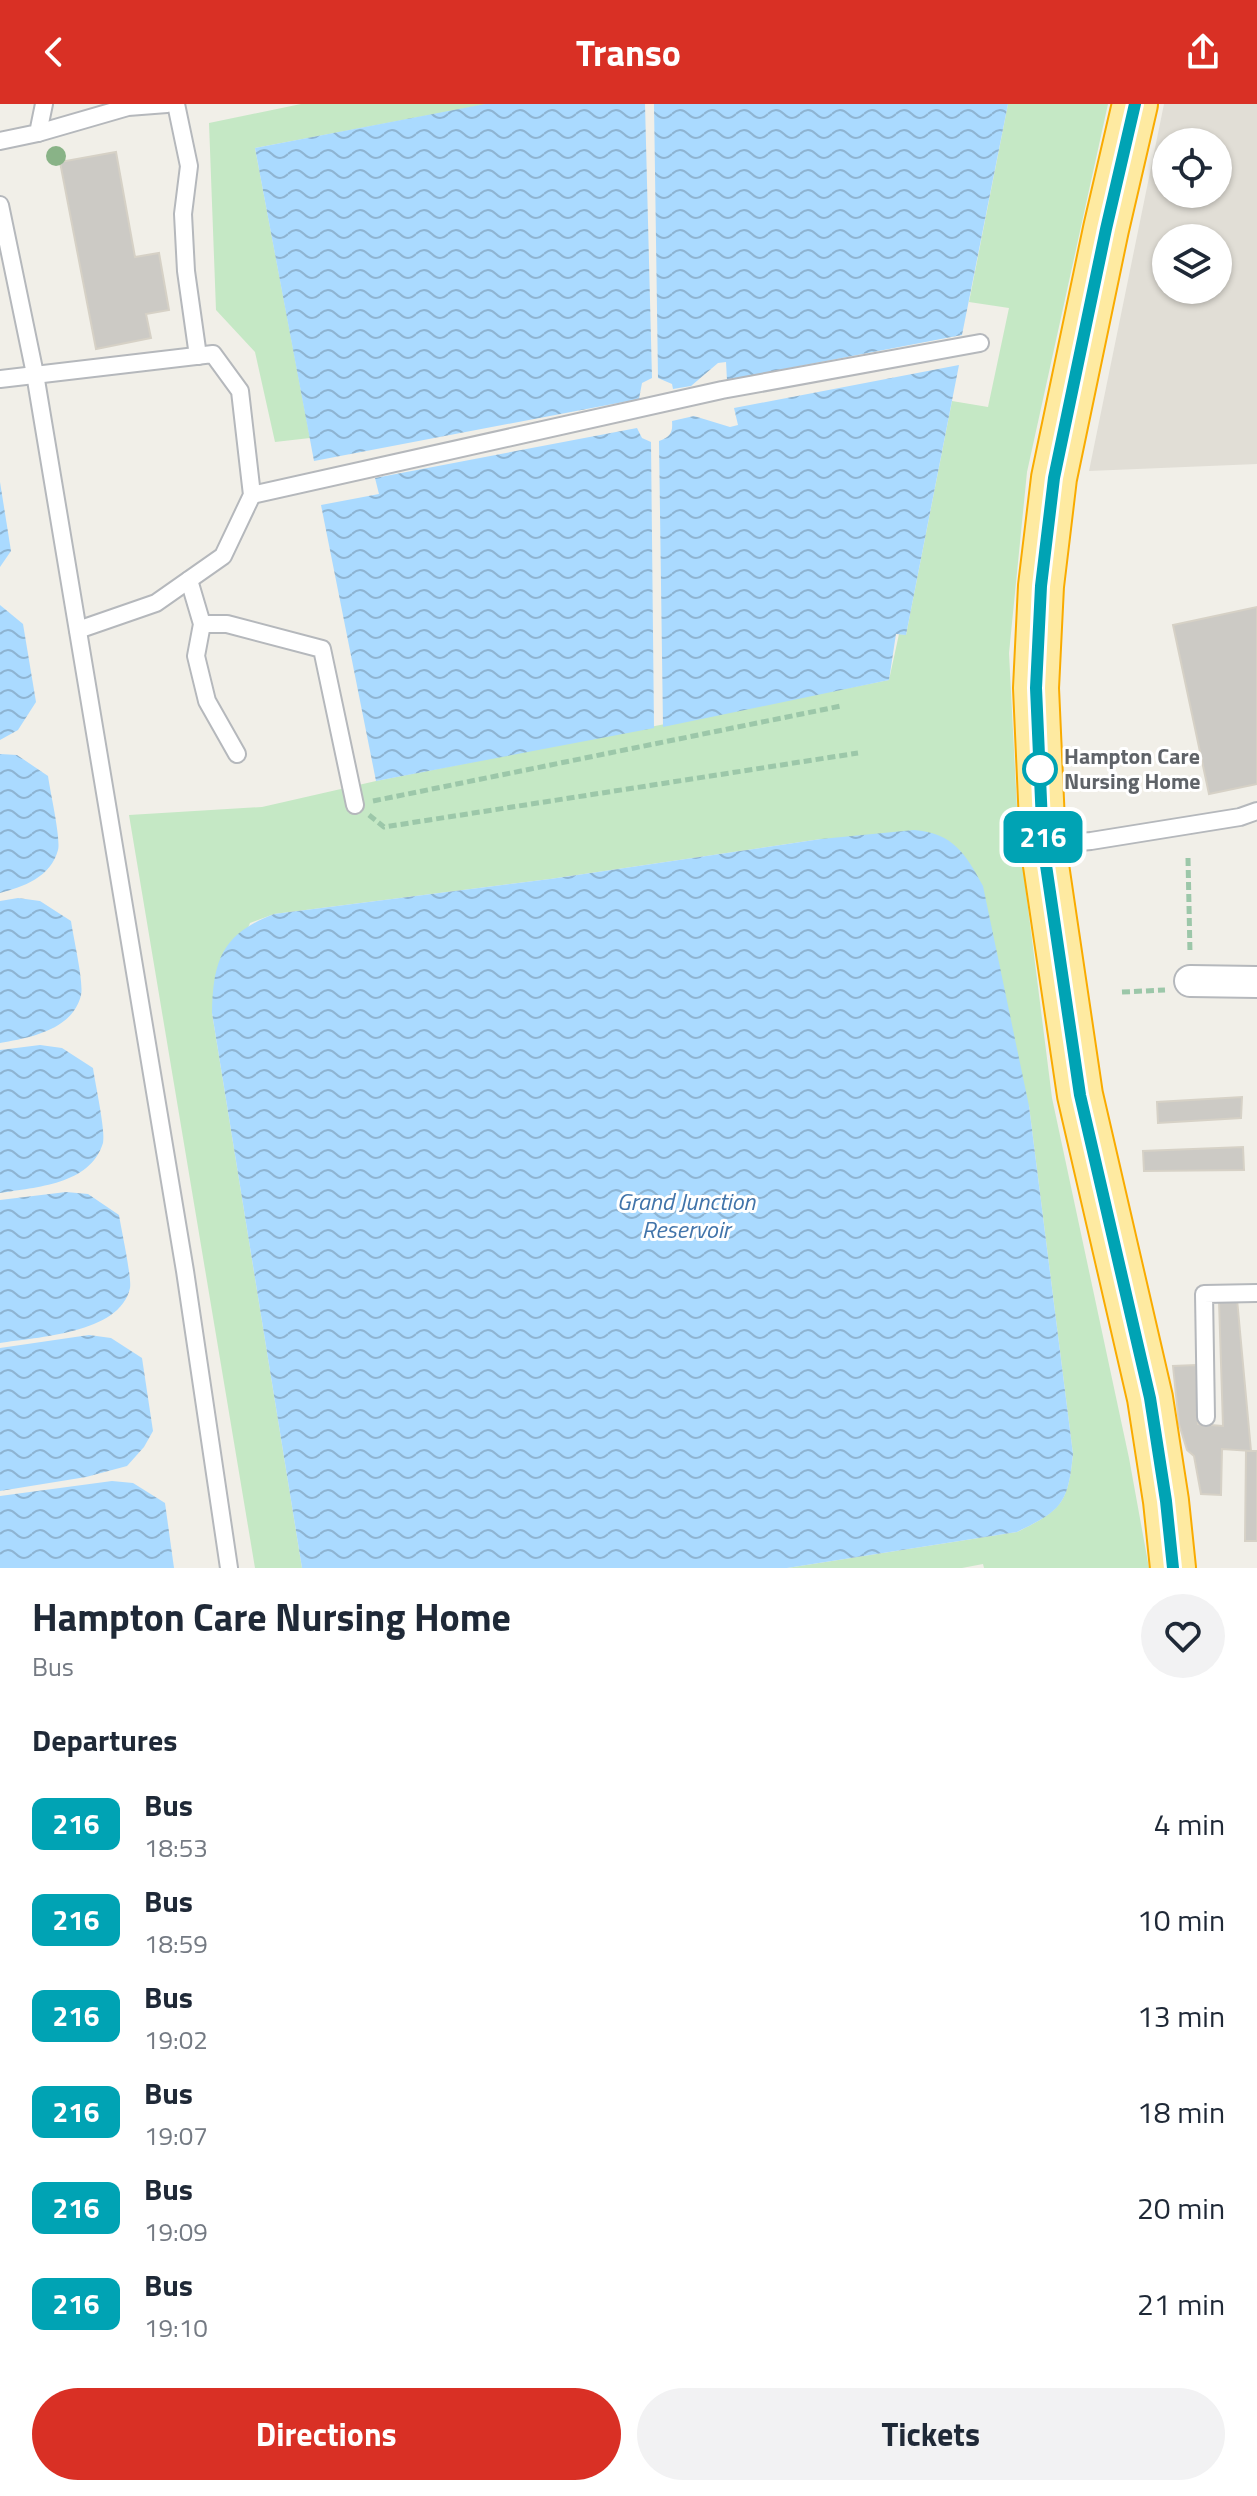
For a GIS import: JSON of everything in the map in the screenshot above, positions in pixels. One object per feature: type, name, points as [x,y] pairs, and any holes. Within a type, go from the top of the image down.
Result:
[{"type":"highway","points":[[1135,104],[1052,494],[1041,586],[1036,688],[1043,845],[1080,1095],[1150,1398],[1173,1568]]},
{"type":"street","points":[[1190,981],[1257,982]]},
{"type":"lane","points":[[38,133],[44,104]]},
{"type":"lane","points":[[0,141],[128,107],[167,104]]},
{"type":"lane","points":[[176,104],[189,166],[184,229],[186,271],[198,356]]},
{"type":"lane","points":[[0,205],[35,374],[185,1271],[229,1568]]},
{"type":"lane","points":[[252,495],[722,390],[980,343]]},
{"type":"lane","points":[[0,379],[213,354],[240,391],[252,495],[223,556],[156,603],[78,630]]},
{"type":"lane","points":[[189,580],[202,624],[196,656],[207,701],[237,754]]},
{"type":"lane","points":[[202,624],[227,624],[322,649],[355,805]]},
{"type":"lane","points":[[1043,845],[1091,841],[1240,817],[1257,811]]},
{"type":"lane","points":[[1206,1417],[1204,1294],[1257,1293]]},
{"type":"path","points":[[355,805],[841,706]]},
{"type":"path","points":[[355,805],[384,827],[858,753]]},
{"type":"path","points":[[1122,992],[1191,989],[1188,858]]},
{"type":"shaded area","points":[[1164,104],[1257,104],[1257,464],[1089,471],[1152,163],[1152,208],[1232,208],[1232,128],[1159,128]]},
{"type":"green space","points":[[301,104],[488,104],[255,148],[310,438],[275,442],[255,352],[216,310],[209,123]]},
{"type":"green space","points":[[1008,104],[1108,104],[1027,472],[1009,653],[1018,828],[1052,1098],[1129,1458],[1149,1568],[984,1568],[983,1564],[962,1568],[787,1568],[1017,1532],[1053,1511],[1060,1503],[1068,1484],[1073,1454],[1029,1106],[821,839],[550,879],[274,914],[250,923],[212,1013],[302,1568],[255,1568],[129,815],[262,807],[376,781],[889,680],[899,634],[906,635],[952,401],[988,407],[1009,308],[969,302]]},
{"type":"water","points":[[485,104],[645,104],[652,378],[642,383],[639,399],[314,461],[255,148]]},
{"type":"water","points":[[654,104],[1008,104],[962,335],[727,380],[726,362],[718,363],[691,386],[673,389],[672,384],[658,378]]},
{"type":"water","points":[[959,365],[906,635],[896,634],[889,680],[663,727],[659,441],[670,434],[672,421],[694,416],[730,427],[738,425],[734,408]]},
{"type":"water","points":[[637,428],[642,438],[651,442],[654,728],[376,781],[321,505],[379,494],[375,478]]},
{"type":"water","points":[[0,482],[11,551],[0,567]]},
{"type":"water","points":[[0,605],[23,624],[36,702],[18,730],[0,740]]},
{"type":"water","points":[[0,754],[17,755],[48,776],[59,844],[54,859],[43,874],[18,888],[0,893]]},
{"type":"water","name":"Grand Junction Reservoir","points":[[914,830],[939,836],[957,847],[983,886],[1029,1106],[1073,1454],[1068,1484],[1060,1504],[1044,1518],[1017,1532],[787,1568],[302,1568],[212,1013],[218,964],[232,940],[243,930],[274,914],[550,879],[821,839]]},
{"type":"water","points":[[18,898],[40,901],[71,921],[82,989],[76,1007],[60,1024],[36,1035],[0,1043],[0,901]]},
{"type":"water","points":[[40,1045],[62,1048],[93,1068],[103,1143],[96,1157],[74,1176],[45,1186],[0,1193],[0,1050]]},
{"type":"water","points":[[66,1192],[88,1194],[119,1215],[130,1288],[123,1303],[111,1315],[94,1324],[54,1335],[0,1343],[0,1200]]},
{"type":"water","points":[[89,1335],[111,1338],[142,1358],[153,1431],[144,1447],[127,1466],[86,1477],[0,1491],[0,1348]]},
{"type":"water","points":[[112,1481],[133,1483],[165,1503],[174,1568],[0,1568],[0,1496]]},
{"type":"building","points":[[116,152],[135,257],[159,253],[169,310],[146,314],[151,338],[96,349],[60,162]]},
{"type":"building","points":[[1257,607],[1257,784],[1209,794],[1173,625]]},
{"type":"building","points":[[1242,1097],[1241,1118],[1158,1123],[1157,1102]]},
{"type":"building","points":[[1243,1147],[1244,1170],[1144,1171],[1143,1151]]},
{"type":"building","points":[[1237,1299],[1251,1451],[1222,1449],[1221,1495],[1201,1494],[1194,1456],[1187,1450],[1179,1424],[1173,1366],[1196,1365],[1198,1424],[1223,1426],[1219,1301]]},
{"type":"building","points":[[1246,1451],[1257,1451],[1257,1541],[1245,1541]]},
{"type":"bus line","name":"216","points":[[1135,104],[1054,478],[1041,586],[1036,688],[1043,845],[1080,1095],[1150,1398],[1173,1568]]},
{"type":"place","name":"Hampton Care Nursing Home","points":[[1040,769]]}]
